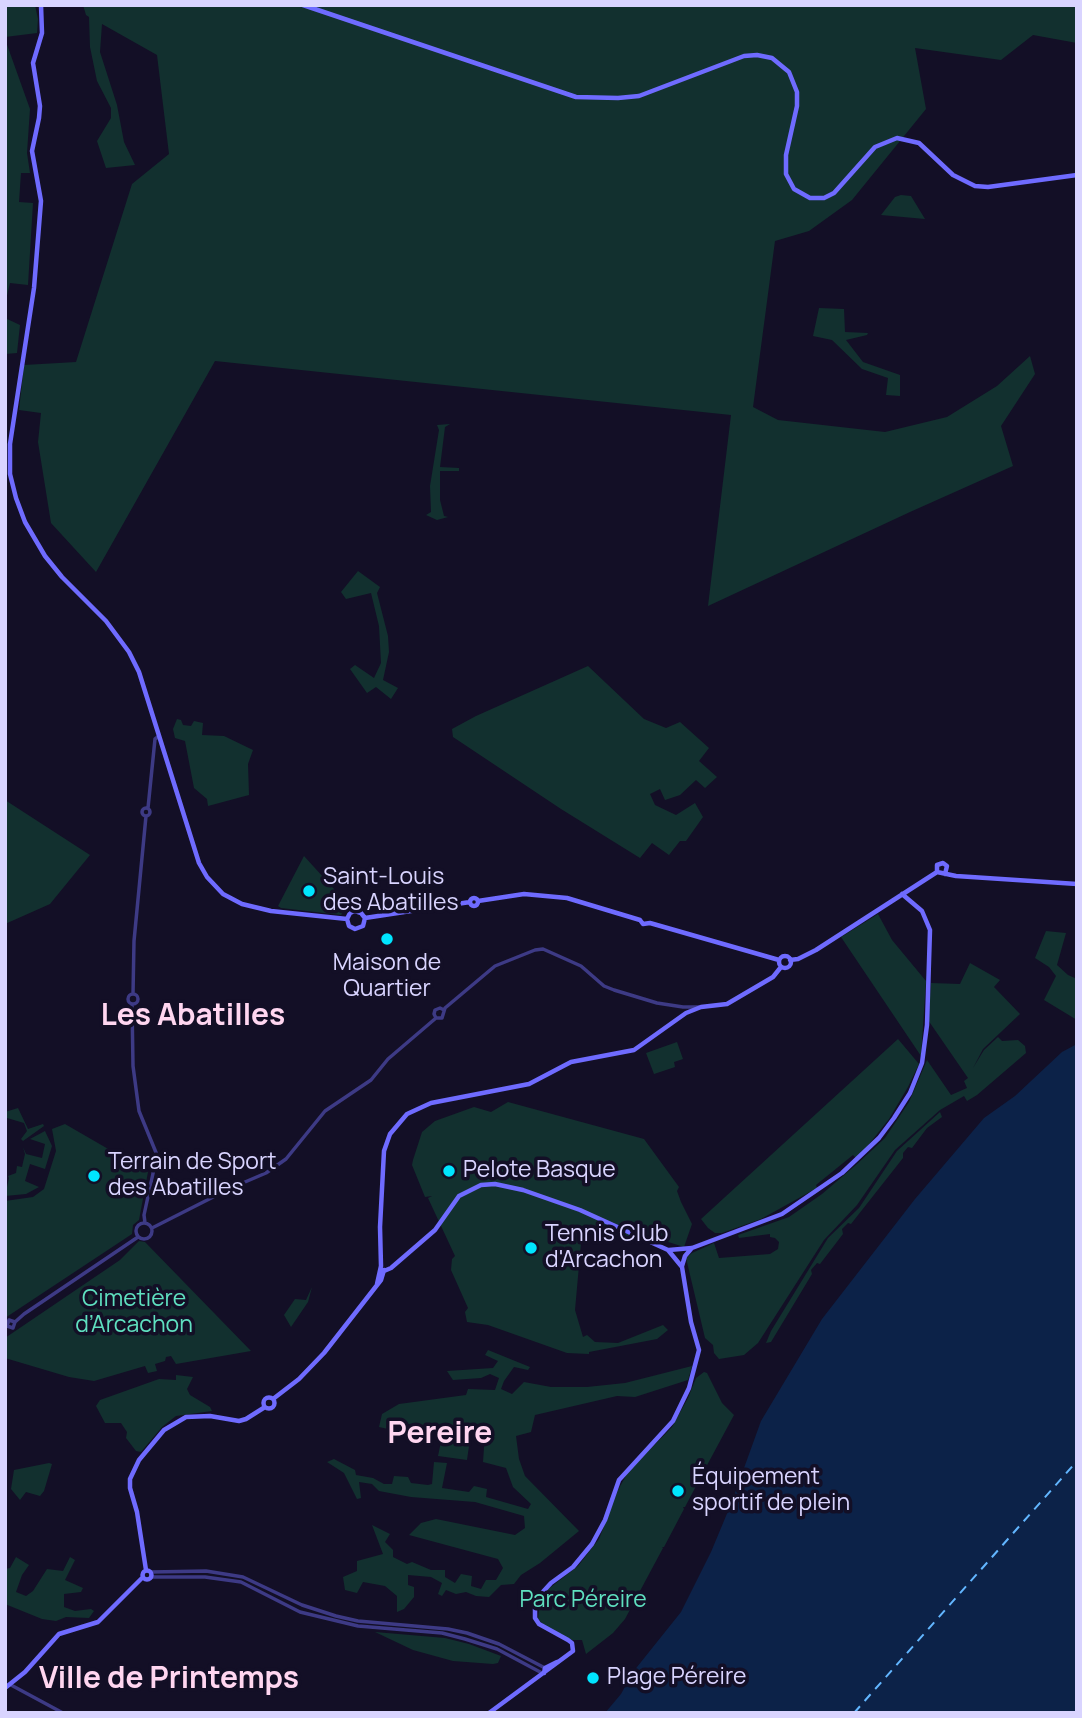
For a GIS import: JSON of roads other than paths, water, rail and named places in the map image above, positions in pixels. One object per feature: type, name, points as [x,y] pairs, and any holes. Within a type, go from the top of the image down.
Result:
[{"type":"main road","points":[[41,5],[42,33],[33,63],[40,106],[32,151],[41,201],[34,288],[11,426],[10,474],[25,522],[45,556],[115,631],[129,653],[143,682],[199,863],[218,889],[230,899],[257,909],[347,919]]},
{"type":"main road","points":[[303,5],[576,97],[639,96],[744,56],[761,55],[772,58],[786,69],[796,88],[797,103],[786,155],[786,174],[794,189],[810,198],[824,198],[834,193],[875,147],[897,138],[919,143],[953,175],[975,186],[988,187],[1077,175]]},
{"type":"main road","points":[[937,872],[937,865],[943,863],[947,866],[945,874]]},
{"type":"main road","points":[[365,918],[470,902],[473,898],[478,901],[524,894],[551,895],[779,960],[785,956],[790,960],[816,950],[937,872],[1077,884]]},
{"type":"main road","points":[[678,1260],[686,1252],[782,1214],[842,1173],[879,1138],[904,1101],[924,1055],[930,930],[922,911],[902,894]]},
{"type":"main road","points":[[355,911],[365,918],[363,926],[355,929],[349,926],[347,919],[355,911]]},
{"type":"main road","points":[[779,960],[782,967]]},
{"type":"main road","points":[[8,1686],[59,1634],[98,1622],[143,1577],[143,1573],[150,1573],[130,1479],[139,1460],[164,1430],[186,1417],[210,1416],[239,1420],[246,1419],[265,1407],[265,1399],[273,1399],[315,1363],[377,1284],[383,1270],[380,1252],[384,1151],[390,1134],[407,1114],[431,1103],[529,1084],[571,1062],[634,1050],[684,1010],[727,1004],[773,977],[782,967],[789,966],[790,960]]},
{"type":"main road","points":[[383,1270],[391,1268],[435,1230],[458,1196],[481,1185],[495,1184],[515,1187],[552,1199],[668,1250],[686,1252]]},
{"type":"main road","points":[[489,1713],[544,1671],[566,1658],[573,1648],[568,1640],[542,1628],[535,1618],[540,1595],[573,1567],[592,1544],[605,1520],[620,1480],[673,1421],[689,1388],[699,1350],[689,1313],[682,1267],[668,1250]]},
{"type":"main road","points":[[682,1267],[686,1252]]},
{"type":"street","points":[[152,1228],[145,1223],[144,1215],[157,1155],[139,1111],[133,1066],[132,1004],[128,999],[133,994],[134,941],[146,816],[142,811],[148,808],[155,739],[160,735]]},
{"type":"street","points":[[152,762],[166,756]]},
{"type":"street","points":[[444,1010],[495,966],[543,949],[581,966],[604,986],[640,999],[684,1010]]},
{"type":"street","points":[[436,1018],[435,1010],[444,1010]]},
{"type":"street","points":[[138,1237],[148,1238],[152,1228],[266,1173],[286,1159],[326,1111],[371,1080],[388,1059],[436,1018],[442,1018],[445,1015],[444,1010]]},
{"type":"street","points":[[138,1237],[137,1228],[145,1223]]},
{"type":"street","points":[[6,1325],[9,1320],[15,1322],[138,1237]]},
{"type":"street","points":[[150,1573],[241,1582],[300,1612],[358,1626],[442,1633],[497,1649],[544,1671]]},
{"type":"street","points":[[8,1686],[62,1713]]},
{"type":"water","points":[[1077,1044],[1077,1713],[605,1713],[621,1694],[633,1672],[681,1612],[711,1552],[761,1421],[822,1319],[915,1199],[984,1118],[1015,1096],[1062,1052]]},
{"type":"place","name":"Saint-Louis des Abatilles","points":[[309,891]]},
{"type":"place","name":"Maison de Quartier","points":[[387,939]]},
{"type":"place","name":"Pelote Basque","points":[[449,1171]]},
{"type":"place","name":"Terrain de Sport des Abatilles","points":[[94,1176]]},
{"type":"place","name":"Tennis Club d'Arcachon","points":[[531,1248]]},
{"type":"place","name":"Équipement sportif de plein","points":[[678,1491]]},
{"type":"place","name":"Plage Péreire","points":[[593,1678]]},
{"type":"district","name":"Les Abatilles","points":[[193,1017]]},
{"type":"district","name":"Pereire","points":[[440,1435]]},
{"type":"district","name":"Ville de Printemps","points":[[169,1680]]},
{"type":"park label","name":"Cimetière d’Arcachon","points":[[134,1313]]},
{"type":"park label","name":"Parc Péreire","points":[[583,1601]]}]
